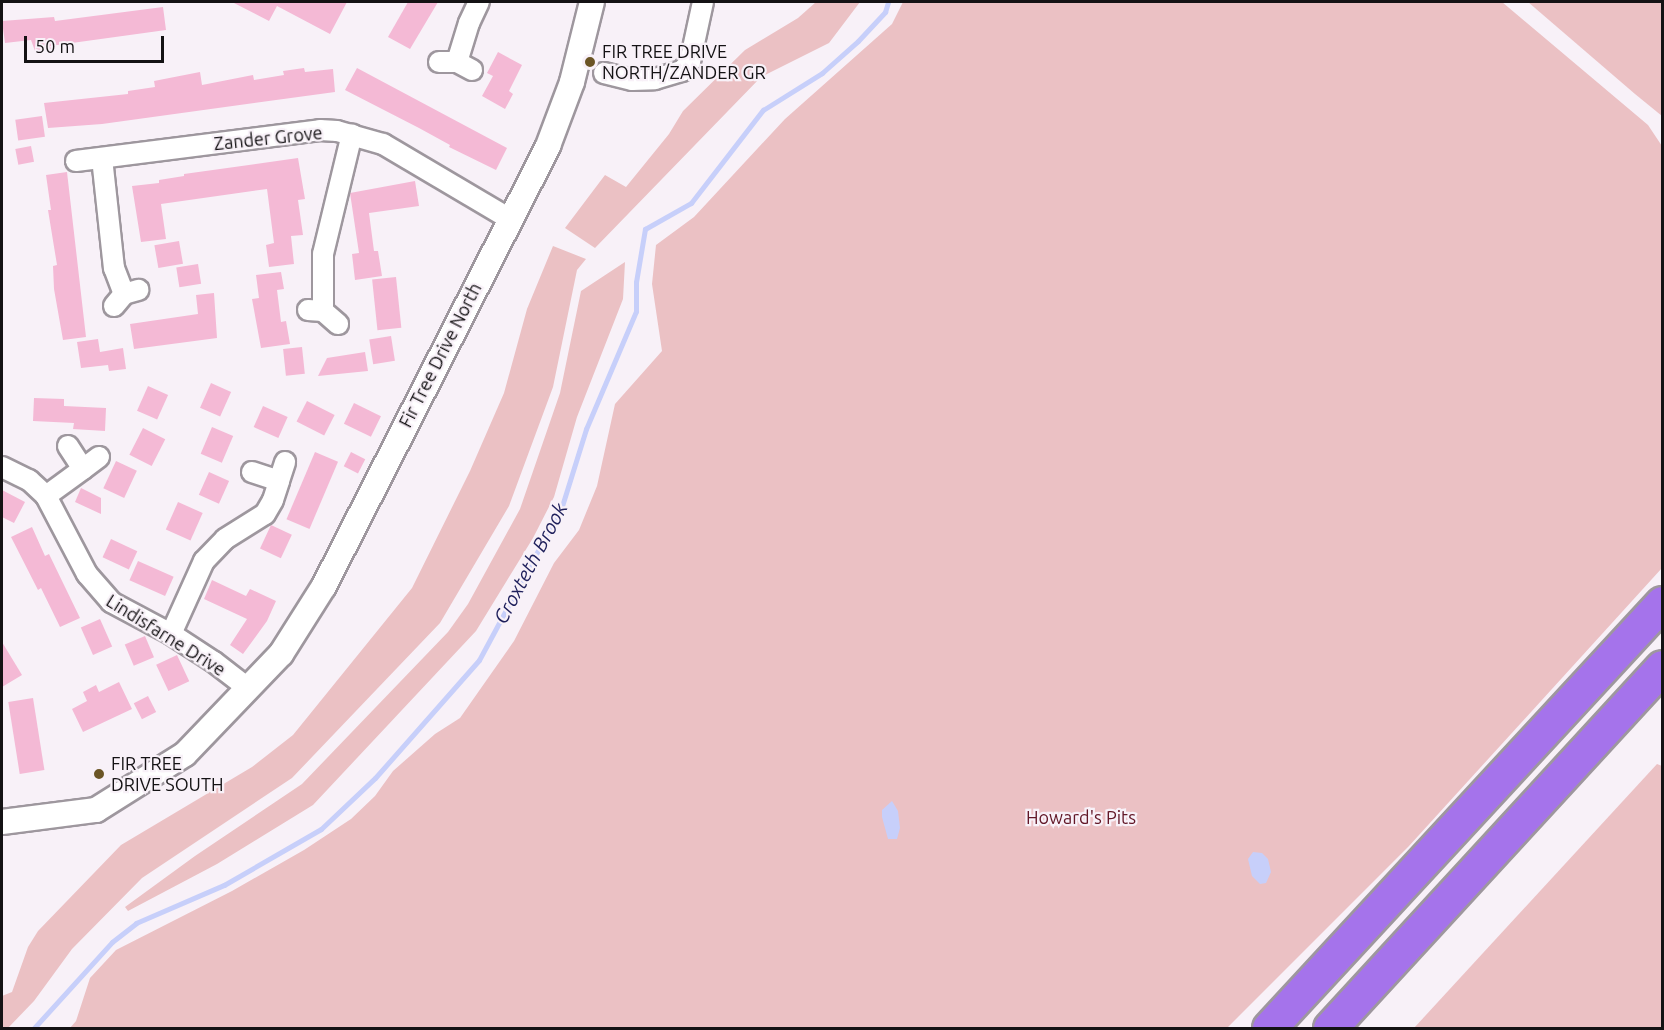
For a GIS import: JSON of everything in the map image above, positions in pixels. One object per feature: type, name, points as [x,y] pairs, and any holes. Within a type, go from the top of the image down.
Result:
[{"type":"highway","points":[[1269,1029],[1662,603]]},
{"type":"highway","points":[[1330,1029],[1662,667]]},
{"type":"street","points":[[456,65],[469,23],[479,2]]},
{"type":"street","name":"Fir Tree Drive North","points":[[249,689],[281,654],[324,586],[548,146],[561,113],[592,2]]},
{"type":"street","points":[[604,73],[632,80],[655,79],[682,71],[690,62],[703,2]]},
{"type":"street","name":"Zander Grove","points":[[76,161],[320,130],[352,134],[383,144],[510,219]]},
{"type":"street","points":[[338,324],[316,310],[323,254],[352,134]]},
{"type":"street","points":[[102,158],[114,268],[126,297]]},
{"type":"street","points":[[68,446],[83,469]]},
{"type":"street","points":[[46,496],[99,457]]},
{"type":"street","points":[[171,634],[204,561],[225,539],[265,514],[273,500],[285,462]]},
{"type":"street","name":"Lindisfarne Drive","points":[[2,468],[28,480],[46,496],[87,574],[102,595],[120,609],[171,634],[249,689]]},
{"type":"street","points":[[252,472],[279,481]]},
{"type":"street","points":[[2,822],[96,810],[185,754],[249,689]]},
{"type":"green space","points":[[816,2],[860,2],[829,43],[761,77],[595,248],[565,228],[605,175],[626,187],[669,134],[683,111],[745,50],[798,18]]},
{"type":"green space","name":"Howard's Pits","points":[[903,2],[1502,2],[1648,125],[1662,146],[1662,568],[1409,846],[1227,1028],[70,1028],[76,1021],[90,978],[116,950],[232,891],[304,850],[351,819],[375,796],[393,771],[435,734],[460,718],[514,641],[554,563],[579,530],[597,486],[615,404],[662,351],[652,284],[656,245],[694,217],[785,119],[892,24]]},
{"type":"green space","points":[[1528,2],[1662,2],[1662,116],[1635,94]]},
{"type":"green space","points":[[553,246],[586,259],[577,270],[553,387],[509,506],[440,623],[292,778],[142,878],[72,949],[34,1001],[8,1028],[2,1028],[2,996],[12,992],[28,947],[38,931],[121,845],[252,767],[293,735],[412,588],[470,471],[504,393],[527,309]]},
{"type":"green space","points":[[625,262],[623,299],[577,417],[554,497],[533,538],[476,631],[313,805],[217,864],[128,911],[125,907],[195,856],[302,784],[448,632],[468,604],[520,509],[560,393],[581,291]]},
{"type":"green space","points":[[1657,764],[1662,766],[1662,1028],[1414,1028]]},
{"type":"water","points":[[892,801],[898,811],[900,828],[897,839],[888,839],[882,817],[882,810]]},
{"type":"water","points":[[1253,852],[1262,853],[1268,859],[1271,872],[1266,883],[1260,884],[1252,876],[1248,859]]},
{"type":"building","points":[[232,2],[347,2],[330,34],[277,6],[269,21]]},
{"type":"building","points":[[408,2],[438,2],[410,49],[388,37]]},
{"type":"building","points":[[163,7],[166,30],[50,46],[51,49],[35,51],[31,40],[5,43],[2,21],[54,17],[55,21]]},
{"type":"building","points":[[498,52],[522,65],[509,91],[513,94],[505,109],[482,96],[493,76],[487,73]]},
{"type":"building","points":[[304,68],[305,72],[333,69],[335,92],[102,124],[48,128],[44,103],[128,94],[128,91],[155,87],[154,81],[200,72],[202,85],[253,75],[254,80],[284,75],[283,71]]},
{"type":"building","points":[[357,68],[507,148],[496,170],[345,90]]},
{"type":"building","points":[[42,116],[45,137],[18,141],[15,120]]},
{"type":"building","points":[[31,146],[34,162],[18,165],[15,149]]},
{"type":"building","points":[[298,158],[305,199],[298,200],[303,235],[291,236],[294,264],[269,267],[266,245],[274,243],[267,189],[161,204],[166,239],[141,242],[132,186],[159,183],[159,180],[184,176],[184,174]]},
{"type":"building","points":[[67,172],[86,337],[63,340],[54,289],[53,266],[57,265],[48,210],[51,210],[46,175]]},
{"type":"building","points":[[415,181],[419,206],[369,213],[374,251],[378,251],[382,276],[355,280],[352,254],[359,253],[350,193]]},
{"type":"building","points":[[179,241],[183,264],[158,268],[154,245]]},
{"type":"building","points":[[198,264],[201,284],[179,287],[176,267]]},
{"type":"building","points":[[281,272],[284,289],[277,290],[281,322],[286,321],[290,344],[261,348],[252,299],[259,298],[256,275]]},
{"type":"building","points":[[396,277],[401,328],[377,330],[372,280]]},
{"type":"building","points":[[214,293],[217,338],[134,349],[130,324],[198,314],[196,295]]},
{"type":"building","points":[[391,336],[395,361],[373,364],[369,339]]},
{"type":"building","points":[[98,339],[100,352],[123,348],[126,369],[109,371],[108,365],[81,368],[77,342]]},
{"type":"building","points":[[302,347],[305,374],[286,376],[283,349]]},
{"type":"building","points":[[365,352],[368,371],[318,376],[327,358]]},
{"type":"building","points":[[211,383],[231,392],[220,417],[200,408]]},
{"type":"building","points":[[148,386],[168,395],[157,420],[137,411]]},
{"type":"building","points":[[34,398],[64,399],[64,406],[106,408],[105,431],[73,429],[74,423],[33,421]]},
{"type":"building","points":[[307,401],[335,415],[324,436],[297,421]]},
{"type":"building","points":[[354,403],[381,416],[371,437],[344,424]]},
{"type":"building","points":[[263,406],[288,417],[278,438],[254,427]]},
{"type":"building","points":[[212,427],[233,436],[222,463],[201,454]]},
{"type":"building","points":[[143,428],[165,439],[152,466],[129,455]]},
{"type":"building","points":[[315,452],[338,462],[309,529],[286,519]]},
{"type":"building","points":[[351,452],[365,459],[358,474],[344,466]]},
{"type":"building","points":[[116,461],[137,471],[124,498],[103,488]]},
{"type":"building","points":[[209,472],[229,481],[219,504],[199,495]]},
{"type":"building","points":[[81,488],[101,498],[101,514],[75,502]]},
{"type":"building","points":[[2,490],[25,502],[14,523],[2,517]]},
{"type":"building","points":[[178,502],[203,513],[190,540],[166,529]]},
{"type":"building","points":[[271,525],[292,535],[281,558],[260,549]]},
{"type":"building","points":[[32,527],[45,556],[49,554],[80,618],[60,627],[41,588],[38,590],[11,537]]},
{"type":"building","points":[[111,539],[137,551],[129,569],[103,557]]},
{"type":"building","points":[[138,561],[174,577],[165,596],[129,580]]},
{"type":"building","points":[[212,580],[246,596],[250,589],[276,601],[267,621],[243,654],[230,645],[247,619],[204,599]]},
{"type":"building","points":[[100,619],[112,646],[93,655],[81,628]]},
{"type":"building","points":[[145,636],[154,657],[134,666],[125,645]]},
{"type":"building","points":[[2,642],[22,675],[2,687]]},
{"type":"building","points":[[177,655],[189,681],[168,691],[156,665]]},
{"type":"building","points":[[119,682],[132,709],[83,732],[72,709],[87,701],[83,692],[96,685],[99,692]]},
{"type":"building","points":[[148,696],[156,712],[142,719],[134,703]]},
{"type":"building","points":[[33,698],[44,770],[20,774],[8,702]]},
{"type":"waterway","name":"Croxteth Brook","points":[[34,1028],[112,942],[136,923],[224,885],[321,829],[375,778],[479,660],[562,506],[586,429],[636,311],[636,282],[645,229],[691,203],[763,110],[822,73],[858,41],[885,12],[888,2]]},
{"type":"place","name":"FIR TREE DRIVE NORTH/ZANDER GR","points":[[590,62]]},
{"type":"place","name":"FIR TREE DRIVE SOUTH","points":[[99,774]]}]
